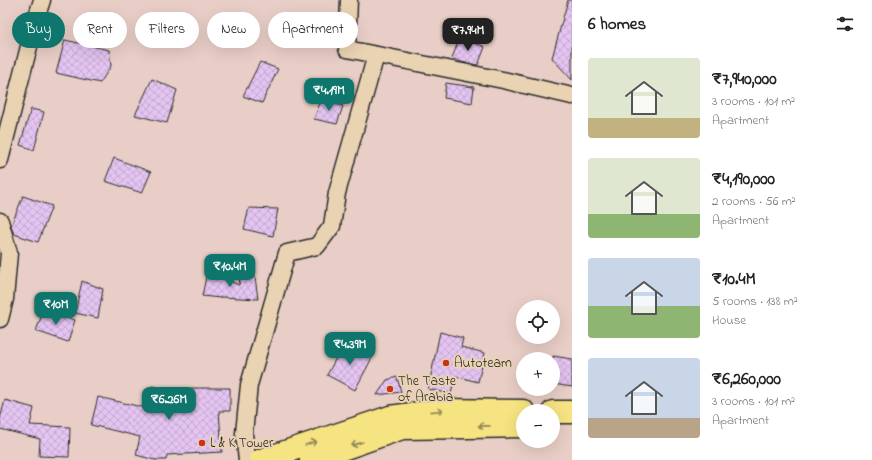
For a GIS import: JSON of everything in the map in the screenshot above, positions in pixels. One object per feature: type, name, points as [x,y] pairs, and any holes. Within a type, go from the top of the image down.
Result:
[{"type":"main road","points":[[261,460],[390,417],[442,410],[516,411]]},
{"type":"main road","points":[[560,412],[572,412]]},
{"type":"main road","points":[[560,425],[572,425]]},
{"type":"main road","points":[[311,460],[402,428],[516,426]]},
{"type":"street","points":[[0,160],[42,0]]},
{"type":"street","points":[[349,0],[347,49],[503,80],[572,96]]},
{"type":"street","points":[[247,460],[244,433],[249,385],[287,253],[317,246],[332,226],[337,193],[376,54]]},
{"type":"street","points":[[0,221],[9,253],[5,299],[0,314]]},
{"type":"building","points":[[568,0],[572,0],[572,80],[552,58]]},
{"type":"building","points":[[460,37],[485,47],[478,65],[461,62],[452,58]]},
{"type":"building","points":[[65,40],[73,42],[73,48],[100,48],[109,50],[111,66],[100,83],[56,73],[63,48],[65,48]]},
{"type":"building","points":[[260,62],[278,69],[262,103],[243,96]]},
{"type":"building","points":[[152,79],[177,90],[167,123],[135,115]]},
{"type":"building","points":[[446,83],[474,87],[472,103],[444,98]]},
{"type":"building","points":[[321,100],[343,106],[337,124],[314,119]]},
{"type":"building","points":[[31,109],[44,112],[34,150],[20,145]]},
{"type":"building","points":[[114,158],[151,172],[142,193],[105,181]]},
{"type":"building","points":[[23,196],[52,206],[38,242],[14,234],[11,226]]},
{"type":"building","points":[[249,208],[278,209],[273,236],[244,229]]},
{"type":"building","points":[[207,272],[239,285],[240,277],[255,277],[258,299],[202,296]]},
{"type":"building","points":[[82,281],[103,289],[98,318],[75,313]]},
{"type":"building","points":[[44,309],[75,320],[68,342],[36,331]]},
{"type":"building","name":"Autoteam","points":[[440,332],[463,338],[461,347],[485,353],[478,382],[455,376],[451,394],[428,389]]},
{"type":"building","points":[[345,341],[373,356],[355,390],[327,375]]},
{"type":"building","points":[[560,357],[572,359],[572,387],[560,385]]},
{"type":"building","name":"The Taste of Arabia","points":[[397,377],[401,392],[377,395],[387,380]]},
{"type":"building","points":[[152,386],[191,397],[191,388],[230,388],[230,411],[219,411],[222,452],[167,455],[166,460],[155,460],[136,455],[140,437],[91,425],[98,397],[146,408]]},
{"type":"building","points":[[5,400],[34,408],[30,425],[70,427],[69,457],[39,456],[40,439],[0,429],[0,419]]},
{"type":"place","name":"Autoteam","points":[[446,363]]},
{"type":"place","name":"The Taste of Arabia","points":[[390,389]]},
{"type":"place","name":"L & K Tower","points":[[202,443]]}]
